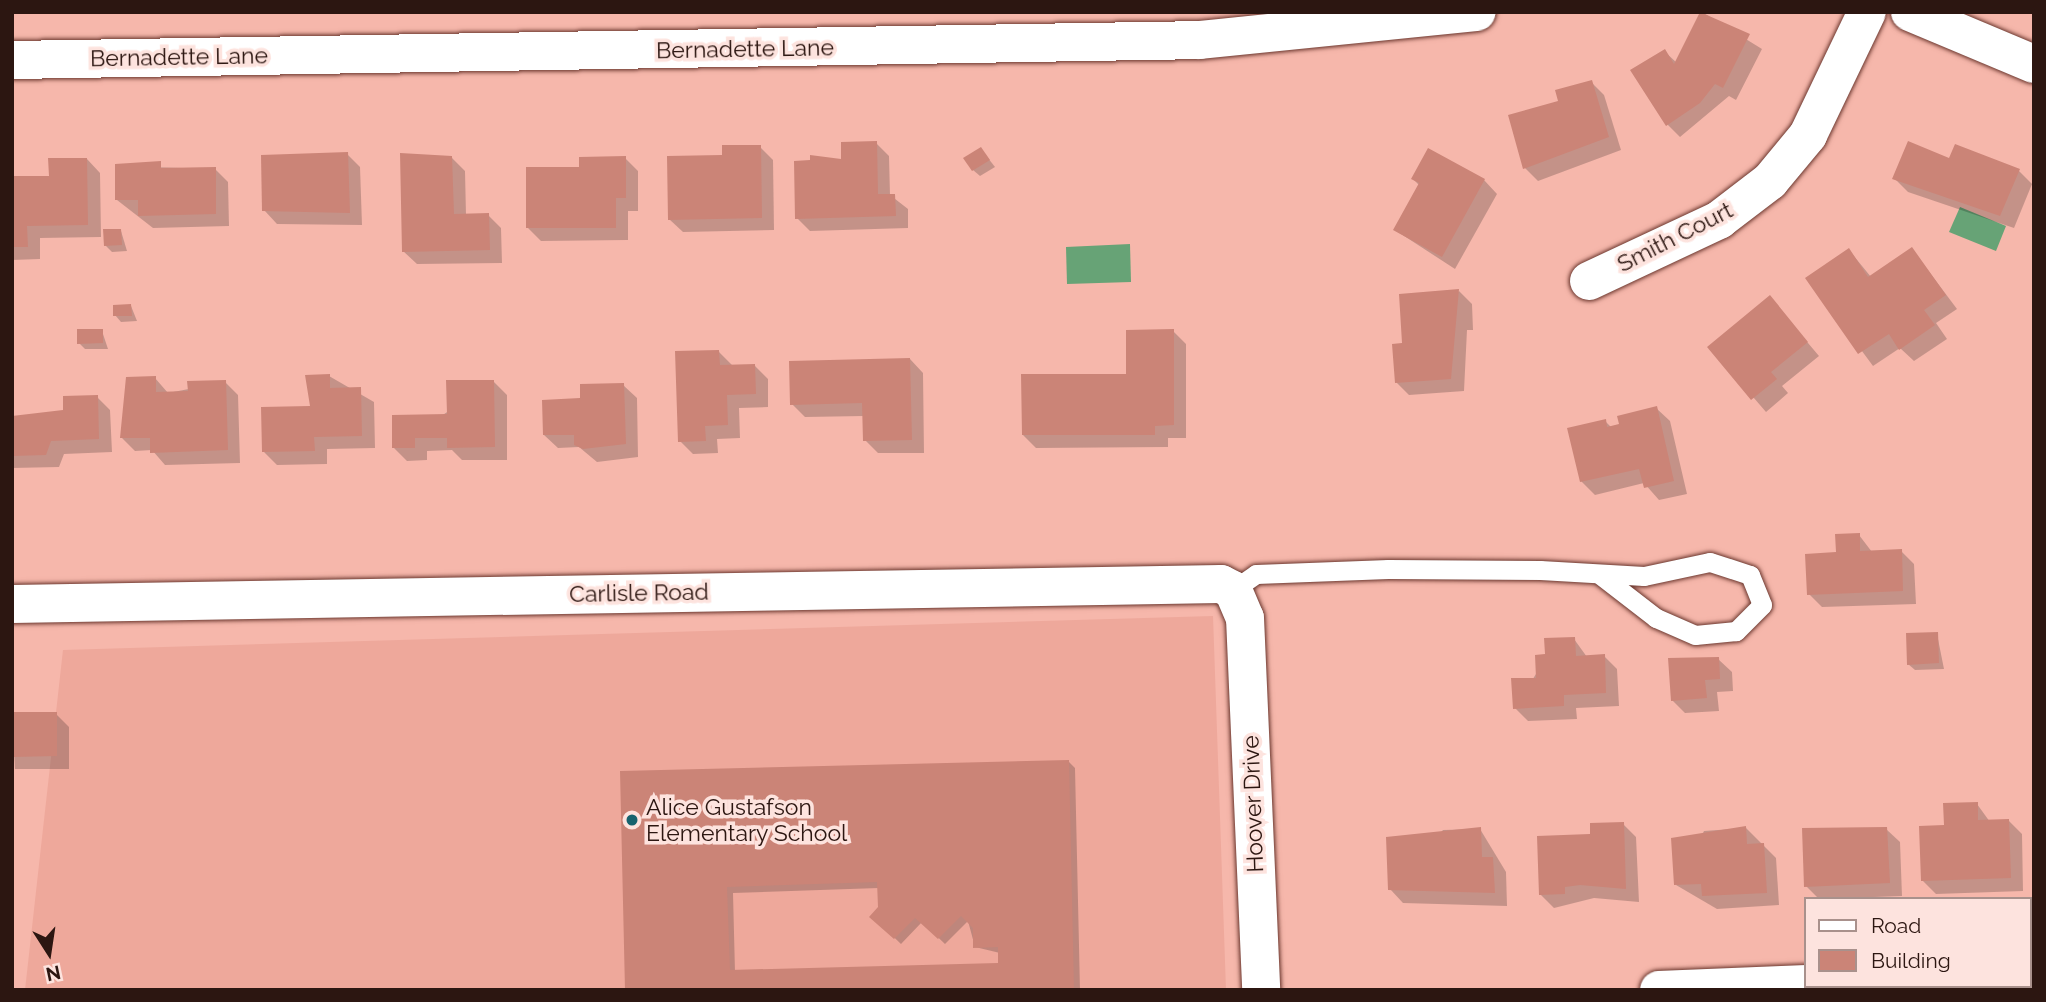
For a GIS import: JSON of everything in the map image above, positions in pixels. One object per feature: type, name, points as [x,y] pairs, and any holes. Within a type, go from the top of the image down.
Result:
[{"type":"street","name":"Bernadette Lane","points":[[12,60],[1176,41],[1477,12]]},
{"type":"street","name":"Smith Court","points":[[1589,281],[1719,220],[1770,181],[1808,135],[1867,12]]},
{"type":"street","points":[[1910,12],[2034,64]]},
{"type":"street","name":"Carlisle Road","points":[[12,604],[1209,581],[1239,604]]},
{"type":"street","name":"Hoover Drive","points":[[1239,604],[1261,990]]},
{"type":"street","points":[[1659,990],[1804,985]]},
{"type":"lane","points":[[1239,604],[1266,574],[1388,569],[1599,574],[1644,576],[1689,563],[1727,565],[1756,581],[1762,605],[1736,631],[1695,635],[1656,618],[1599,574]]},
{"type":"shaded area","points":[[1960,207],[2006,226],[1996,251],[1949,232]]},
{"type":"shaded area","points":[[1130,244],[1131,282],[1067,284],[1066,247]]},
{"type":"shaded area","name":"Alice Gustafson Elementary School","points":[[1213,616],[1226,990],[25,990],[63,650]]},
{"type":"building","points":[[1700,12],[1750,34],[1723,88],[1715,84],[1700,103],[1666,126],[1630,70],[1665,49],[1674,64]]},
{"type":"building","points":[[1592,80],[1609,137],[1523,169],[1508,115],[1558,101],[1555,90]]},
{"type":"building","points":[[877,141],[878,194],[895,194],[896,216],[795,219],[794,161],[810,160],[810,155],[841,159],[841,142]]},
{"type":"building","points":[[1908,141],[1949,158],[1955,144],[2020,169],[2000,216],[1892,179]]},
{"type":"building","points":[[722,145],[761,145],[762,218],[668,220],[667,156],[722,155]]},
{"type":"building","points":[[981,147],[990,160],[972,171],[963,158]]},
{"type":"building","points":[[1428,148],[1485,179],[1442,257],[1393,230],[1419,183],[1411,179]]},
{"type":"building","points":[[348,152],[350,213],[262,211],[261,155]]},
{"type":"building","points":[[400,153],[452,156],[454,214],[489,213],[490,250],[402,252]]},
{"type":"building","points":[[626,156],[626,198],[616,198],[616,228],[526,228],[526,167],[579,167],[579,157]]},
{"type":"building","points":[[48,158],[87,158],[88,225],[27,226],[28,247],[12,247],[12,176],[49,176]]},
{"type":"building","points":[[161,161],[161,168],[216,167],[216,214],[138,216],[138,200],[115,200],[115,164]]},
{"type":"building","points":[[103,229],[121,229],[122,245],[104,246]]},
{"type":"building","points":[[1912,247],[1946,295],[1924,310],[1935,325],[1899,350],[1889,334],[1858,354],[1805,278],[1849,248],[1868,277]]},
{"type":"building","points":[[1459,289],[1451,379],[1395,383],[1392,344],[1402,343],[1399,294]]},
{"type":"building","points":[[1770,295],[1808,342],[1771,372],[1777,379],[1751,400],[1707,347]]},
{"type":"building","points":[[131,304],[132,316],[113,316],[113,305]]},
{"type":"building","points":[[77,329],[103,329],[103,343],[77,344]]},
{"type":"building","points":[[1174,329],[1174,425],[1155,426],[1155,435],[1022,435],[1021,374],[1126,374],[1126,330]]},
{"type":"building","points":[[719,350],[720,365],[755,364],[756,394],[727,395],[728,425],[705,426],[706,441],[678,442],[675,351]]},
{"type":"building","points":[[910,358],[912,440],[863,441],[862,403],[790,405],[789,361]]},
{"type":"building","points":[[330,374],[330,388],[361,387],[362,436],[314,437],[315,451],[262,452],[261,407],[310,406],[305,375]]},
{"type":"building","points":[[156,376],[156,392],[188,391],[187,381],[226,380],[228,450],[150,453],[150,438],[120,438],[126,377]]},
{"type":"building","points":[[446,380],[494,380],[495,447],[447,448],[447,438],[415,438],[415,448],[392,448],[392,415],[447,414]]},
{"type":"building","points":[[624,383],[626,444],[583,449],[574,445],[574,435],[543,435],[542,400],[580,398],[580,384]]},
{"type":"building","points":[[98,395],[99,439],[51,441],[46,455],[12,456],[12,416],[63,410],[63,396]]},
{"type":"building","points":[[1657,406],[1674,481],[1644,488],[1639,469],[1580,482],[1567,428],[1606,419],[1607,427],[1619,424],[1617,416]]},
{"type":"building","points":[[1860,533],[1860,551],[1902,549],[1903,591],[1807,595],[1805,554],[1836,552],[1835,534]]},
{"type":"building","points":[[1938,632],[1939,663],[1907,665],[1906,633]]},
{"type":"building","points":[[1575,637],[1576,656],[1605,654],[1606,693],[1564,695],[1564,706],[1513,709],[1511,678],[1536,678],[1535,655],[1545,654],[1544,638]]},
{"type":"building","points":[[1719,657],[1720,679],[1705,680],[1707,698],[1671,701],[1668,658]]},
{"type":"building","points":[[12,712],[57,712],[57,756],[12,757]]},
{"type":"building","points":[[1069,760],[1074,990],[625,990],[620,771]],"holes":[[[877,882],[878,907],[869,917],[894,939],[915,918],[938,939],[961,916],[973,928],[973,948],[998,947],[998,963],[730,970],[727,887]]]},
{"type":"building","points":[[1978,802],[1978,820],[2009,819],[2011,878],[1921,881],[1919,826],[1944,825],[1943,803]]},
{"type":"building","points":[[1624,822],[1626,889],[1580,885],[1565,887],[1565,894],[1539,895],[1537,836],[1590,834],[1590,823]]},
{"type":"building","points":[[1746,826],[1747,844],[1764,843],[1767,893],[1702,896],[1701,884],[1674,885],[1671,838]]},
{"type":"building","points":[[1481,827],[1482,857],[1493,857],[1495,893],[1388,890],[1386,837]]},
{"type":"building","points":[[1887,827],[1890,883],[1804,887],[1802,828]]},
{"type":"place","name":"Alice Gustafson Elementary School","points":[[632,820]]}]
